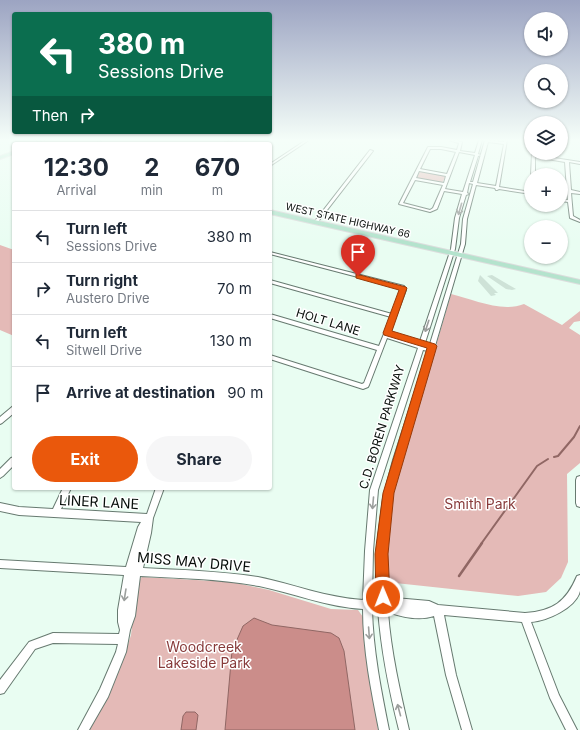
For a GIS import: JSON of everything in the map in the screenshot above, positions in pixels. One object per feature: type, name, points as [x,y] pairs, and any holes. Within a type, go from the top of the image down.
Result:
[{"type":"main road","name":"WEST STATE HIGHWAY 66","points":[[272,212],[580,282]]},
{"type":"street","points":[[316,222],[353,174]]},
{"type":"street","points":[[416,174],[401,204],[433,210],[443,190],[448,175],[442,174]]},
{"type":"street","name":"C.D. BOREN PARKWAY","points":[[384,730],[370,652],[368,604],[374,490],[391,434],[442,282],[451,252],[457,218],[470,174]]},
{"type":"street","name":"C.D. BOREN PARKWAY","points":[[404,730],[394,690],[383,605],[382,554],[385,512],[391,482],[463,244],[465,219],[477,174]]},
{"type":"street","points":[[497,188],[500,174]]},
{"type":"street","points":[[413,179],[445,184]]},
{"type":"street","points":[[468,183],[524,193]]},
{"type":"street","points":[[443,190],[472,195]]},
{"type":"street","points":[[580,193],[568,191],[571,217],[573,220],[580,221]]},
{"type":"street","points":[[272,255],[404,288],[366,385],[363,387],[272,357]]},
{"type":"street","points":[[272,282],[394,316]]},
{"type":"street","points":[[442,282],[451,284]]},
{"type":"street","name":"HOLT LANE","points":[[272,317],[380,349]]},
{"type":"street","points":[[386,334],[432,348]]},
{"type":"street","points":[[0,421],[12,411]]},
{"type":"street","points":[[391,434],[404,440]]},
{"type":"street","points":[[0,474],[12,462]]},
{"type":"street","points":[[580,480],[580,503]]},
{"type":"street","points":[[55,513],[66,490]]},
{"type":"street","points":[[83,730],[104,693],[124,635],[130,616],[133,571],[148,533],[149,518],[159,490]]},
{"type":"street","name":"LINER LANE","points":[[0,507],[20,511],[149,518]]},
{"type":"street","name":"MISS MAY DRIVE","points":[[0,564],[216,576],[259,582],[324,598],[383,605],[395,611],[430,614],[438,610],[525,618],[538,618],[550,614],[569,600],[580,579]]},
{"type":"street","points":[[438,610],[452,675],[467,730]]},
{"type":"street","points":[[525,618],[555,698],[572,730]]},
{"type":"street","points":[[0,689],[32,645],[53,638],[124,635]]},
{"type":"green space","points":[[418,174],[439,174],[446,176],[442,183],[416,177]]},
{"type":"green space","points":[[0,245],[12,249],[12,335],[0,330]]},
{"type":"green space","name":"Smith Park","points":[[451,294],[497,306],[506,307],[524,304],[562,325],[580,311],[580,321],[574,322],[569,328],[580,335],[580,463],[567,474],[568,562],[561,578],[546,592],[518,596],[386,582],[386,550],[391,504]]},
{"type":"green space","name":"Woodcreek Lakeside Park","points":[[142,577],[232,582],[269,590],[331,609],[358,610],[363,617],[378,730],[89,730],[120,669],[131,635],[137,582]]},
{"type":"shaded area","points":[[254,618],[272,625],[331,633],[339,638],[344,651],[355,730],[225,730],[232,651],[243,626]]},
{"type":"shaded area","points":[[186,712],[195,712],[198,715],[196,730],[181,730],[183,716]]},
{"type":"building","points":[[480,275],[498,293],[494,293],[496,295],[491,296],[478,281]]},
{"type":"building","points":[[492,275],[516,289],[506,289],[487,276]]},
{"type":"waterway","points":[[554,457],[558,456],[574,437],[580,426]]},
{"type":"waterway","points":[[481,544],[537,466],[548,459]]},
{"type":"waterway","points":[[459,576],[482,543]]},
{"type":"route","points":[[358,276],[404,288],[387,333],[432,346],[394,470],[385,512],[382,554],[383,597]]}]
